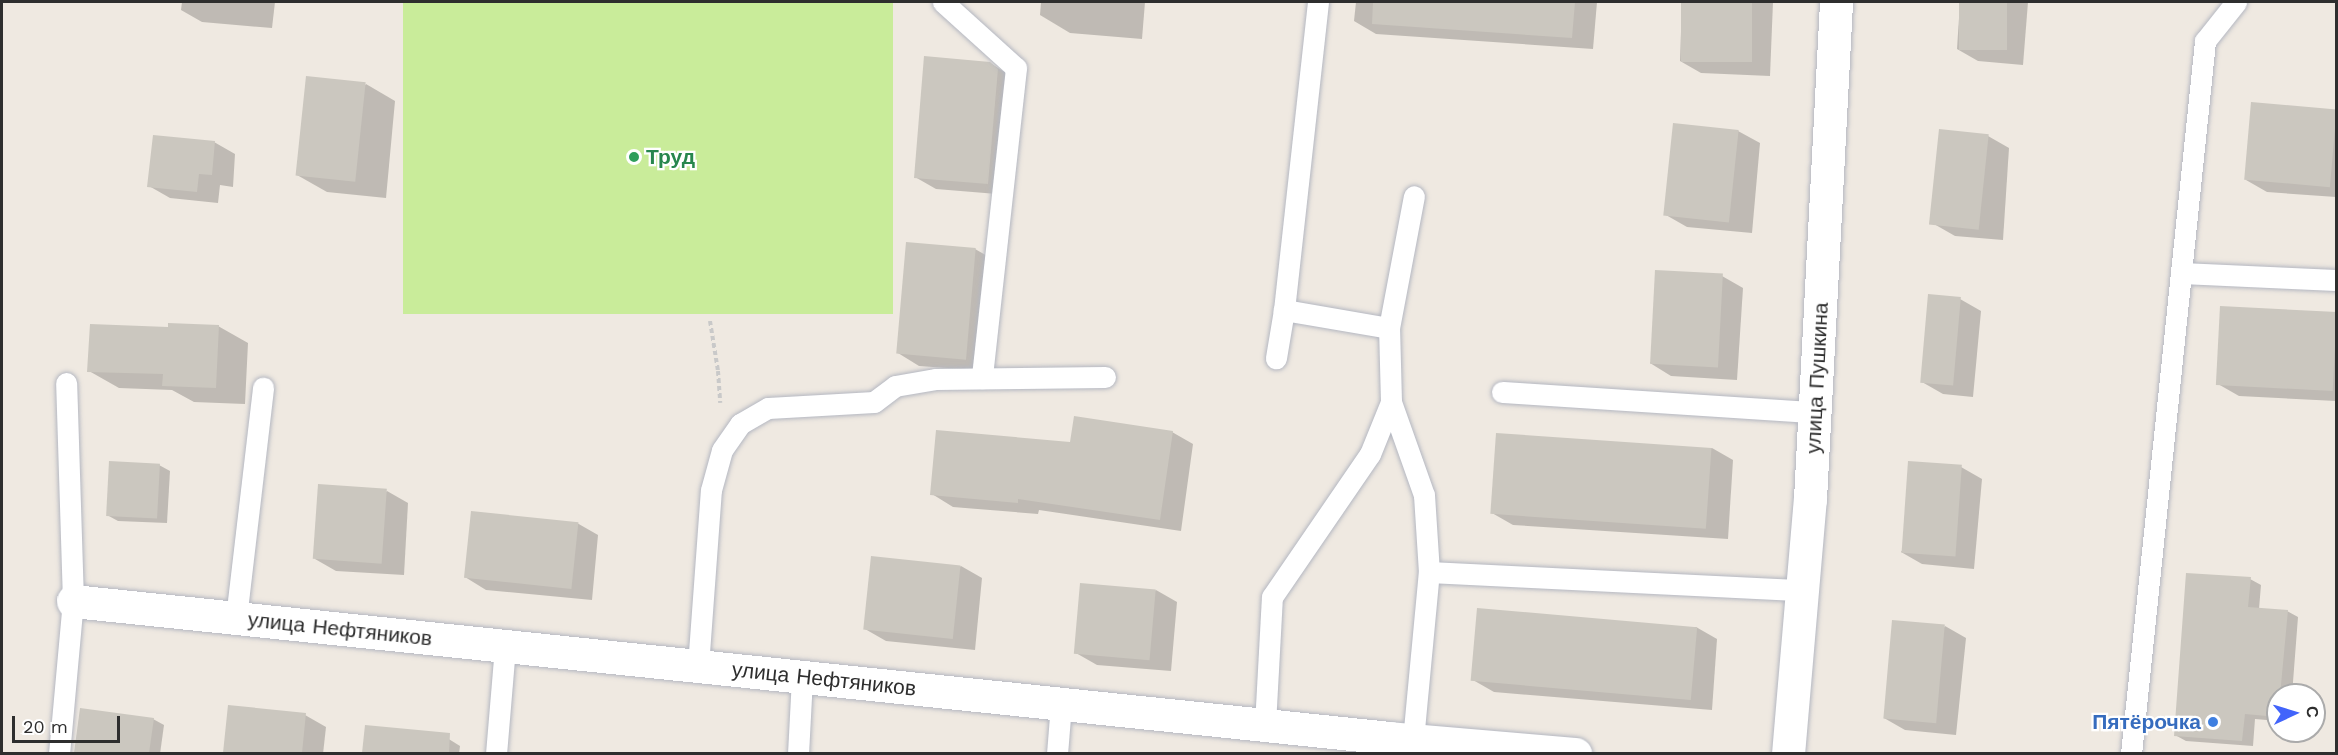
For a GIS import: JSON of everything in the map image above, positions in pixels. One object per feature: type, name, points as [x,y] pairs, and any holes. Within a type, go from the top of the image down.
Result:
[{"type":"street","name":"улица Пушкина","points":[[1788,753],[1815,412],[1836,2]]},
{"type":"street","name":"улица Нефтяников","points":[[73,601],[1265,725],[1397,744],[1575,753]]},
{"type":"lane","points":[[943,2],[1016,68],[982,378]]},
{"type":"lane","points":[[1276,358],[1284,310],[1318,2]]},
{"type":"lane","points":[[2131,753],[2205,41],[2236,2]]},
{"type":"lane","points":[[1397,744],[1429,572],[1424,495],[1391,402],[1389,328],[1414,196]]},
{"type":"lane","points":[[2181,273],[2337,280]]},
{"type":"lane","points":[[1284,310],[1389,328]]},
{"type":"lane","points":[[698,666],[711,490],[722,450],[740,424],[768,408],[874,402],[895,386],[936,379],[1105,377]]},
{"type":"lane","points":[[59,753],[73,601],[66,383]]},
{"type":"lane","points":[[236,618],[263,388]]},
{"type":"lane","points":[[1502,392],[1815,412]]},
{"type":"lane","points":[[1265,725],[1272,597],[1370,454],[1391,402]]},
{"type":"lane","points":[[1429,572],[1802,590]]},
{"type":"lane","points":[[496,753],[505,646]]},
{"type":"lane","points":[[798,753],[802,677]]},
{"type":"lane","points":[[1057,753],[1061,704]]},
{"type":"path","points":[[710,321],[718,371],[722,450]]},
{"type":"green space","name":"Труд","points":[[403,2],[893,2],[893,314],[403,314]]},
{"type":"building","points":[[1373,2],[1575,2],[1572,38],[1372,24]]},
{"type":"building","points":[[1681,2],[1752,2],[1752,62],[1681,62]]},
{"type":"building","points":[[1959,2],[2007,2],[2007,50],[1959,50]]},
{"type":"building","points":[[924,56],[990,62],[998,69],[988,184],[914,178]]},
{"type":"building","points":[[306,76],[366,82],[355,182],[296,175]]},
{"type":"building","points":[[2251,102],[2336,109],[2330,187],[2244,180]]},
{"type":"building","points":[[1673,123],[1739,130],[1729,222],[1663,215]]},
{"type":"building","points":[[1939,129],[1989,134],[1979,230],[1929,224]]},
{"type":"building","points":[[153,135],[215,141],[212,175],[199,174],[197,192],[147,187]]},
{"type":"building","points":[[906,242],[976,248],[966,360],[896,354]]},
{"type":"building","points":[[1655,270],[1723,274],[1718,367],[1650,364]]},
{"type":"building","points":[[1928,294],[1961,297],[1953,386],[1920,383]]},
{"type":"building","points":[[2220,306],[2336,312],[2333,391],[2216,385]]},
{"type":"building","points":[[168,323],[219,325],[216,388],[162,386],[163,374],[87,372],[90,324],[168,327]]},
{"type":"building","points":[[1074,416],[1173,431],[1160,520],[1018,499],[1018,503],[930,495],[936,430],[1070,442]]},
{"type":"building","points":[[1496,433],[1711,448],[1706,529],[1490,514]]},
{"type":"building","points":[[109,461],[160,464],[157,519],[106,516]]},
{"type":"building","points":[[1908,461],[1962,465],[1955,557],[1902,553]]},
{"type":"building","points":[[318,484],[387,489],[382,564],[313,559]]},
{"type":"building","points":[[471,511],[578,522],[571,589],[464,578]]},
{"type":"building","points":[[871,556],[961,565],[953,639],[863,630]]},
{"type":"building","points":[[2186,573],[2251,577],[2248,607],[2288,610],[2281,683],[2266,683],[2266,716],[2245,714],[2242,741],[2174,736]]},
{"type":"building","points":[[1080,583],[1156,590],[1150,660],[1074,654]]},
{"type":"building","points":[[1477,608],[1697,627],[1691,700],[1471,681]]},
{"type":"building","points":[[1892,620],[1945,625],[1936,723],[1883,719]]},
{"type":"building","points":[[228,705],[306,713],[302,753],[223,753]]},
{"type":"building","points":[[80,708],[154,718],[149,753],[74,753]]},
{"type":"building","points":[[365,725],[450,733],[449,753],[362,753]]},
{"type":"place","name":"Труд","points":[[634,157]]},
{"type":"place","name":"Пятёрочка","points":[[2213,722]]}]
